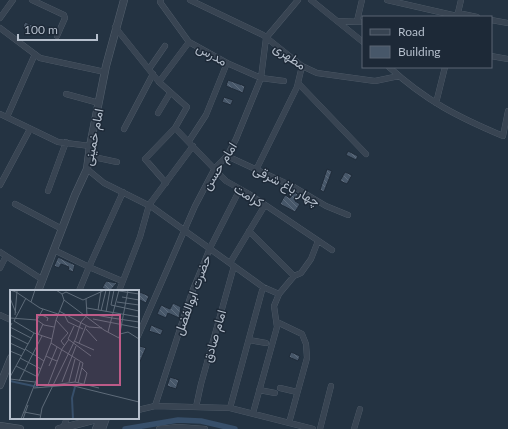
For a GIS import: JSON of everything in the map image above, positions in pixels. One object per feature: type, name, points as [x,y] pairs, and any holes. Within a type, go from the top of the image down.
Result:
[{"type":"street","points":[[0,18],[13,0]]},
{"type":"street","points":[[32,0],[64,15],[65,18],[57,36]]},
{"type":"street","name":"امام خمینی","points":[[38,290],[87,169],[90,146],[115,27],[124,0]]},
{"type":"street","name":"مدرس","points":[[160,0],[189,42],[226,63],[261,78],[284,81]]},
{"type":"street","name":"مطهری","points":[[190,0],[266,38],[302,66],[317,73],[375,81],[399,76]]},
{"type":"street","points":[[266,38],[298,0]]},
{"type":"street","points":[[311,0],[362,41]]},
{"type":"street","points":[[337,21],[360,22],[362,0]]},
{"type":"street","points":[[387,0],[467,16]]},
{"type":"street","points":[[457,15],[461,0]]},
{"type":"street","points":[[492,20],[508,23]]},
{"type":"street","points":[[115,27],[159,82],[187,107],[175,128],[145,159],[166,183]]},
{"type":"street","points":[[0,28],[35,54],[52,61],[106,72]]},
{"type":"street","name":"امام حسن","points":[[139,334],[184,230],[215,168],[227,156],[236,140],[261,78],[266,38]]},
{"type":"street","points":[[159,82],[189,42]]},
{"type":"street","points":[[124,129],[165,46]]},
{"type":"street","points":[[7,117],[35,54]]},
{"type":"street","points":[[492,56],[508,60]]},
{"type":"street","points":[[189,141],[206,115],[226,63]]},
{"type":"street","points":[[257,168],[298,83],[302,66]]},
{"type":"street","points":[[390,68],[411,87],[456,116],[503,136],[508,112]]},
{"type":"street","points":[[436,103],[445,68]]},
{"type":"street","points":[[298,83],[366,154]]},
{"type":"street","points":[[158,113],[170,93]]},
{"type":"street","points":[[66,94],[99,103]]},
{"type":"street","points":[[0,114],[58,142],[90,146]]},
{"type":"street","name":"کرامت","points":[[175,128],[226,181],[332,250]]},
{"type":"street","points":[[0,185],[30,129]]},
{"type":"street","points":[[48,191],[66,142]]},
{"type":"street","points":[[119,290],[140,237],[149,205],[193,146]]},
{"type":"street","points":[[89,156],[117,162]]},
{"type":"street","name":"چهار باغ شرقی","points":[[227,156],[257,168],[294,187],[326,206],[348,215]]},
{"type":"street","points":[[87,169],[104,184],[149,205],[263,287],[279,294]]},
{"type":"street","name":"حضرت ابوالفضل","points":[[155,406],[192,292],[210,248],[240,189]]},
{"type":"street","points":[[79,290],[123,192]]},
{"type":"street","points":[[15,204],[62,229]]},
{"type":"street","name":"امام صادق","points":[[196,407],[232,265],[249,231],[265,205]]},
{"type":"street","points":[[249,231],[294,276]]},
{"type":"street","points":[[253,413],[276,327],[274,306],[279,294],[294,276],[301,272],[311,259],[318,241]]},
{"type":"street","points":[[54,250],[122,281]]},
{"type":"street","points":[[0,252],[43,280]]},
{"type":"street","points":[[0,268],[6,256]]},
{"type":"street","points":[[230,408],[263,287]]},
{"type":"street","points":[[0,315],[10,320]]},
{"type":"street","points":[[276,322],[302,334],[306,344],[307,358],[289,423]]},
{"type":"street","points":[[249,340],[266,343]]},
{"type":"street","points":[[1,380],[10,360]]},
{"type":"street","points":[[320,429],[331,386]]},
{"type":"street","points":[[280,388],[297,392]]},
{"type":"street","points":[[259,390],[275,393]]},
{"type":"street","points":[[139,410],[155,406],[230,408],[313,429]]},
{"type":"street","points":[[354,429],[360,409]]},
{"type":"street","points":[[61,428],[66,419]]},
{"type":"street","points":[[61,428],[101,422]]},
{"type":"street","points":[[0,426],[20,429]]},
{"type":"street","points":[[159,429],[178,427],[205,429]]},
{"type":"building","points":[[25,22],[36,27],[33,32],[23,27]]},
{"type":"building","points":[[228,80],[245,86],[243,93],[226,86]]},
{"type":"building","points":[[224,97],[233,100],[231,105],[222,102]]},
{"type":"building","points":[[348,151],[358,156],[356,160],[346,155]]},
{"type":"building","points":[[327,169],[332,171],[324,192],[320,190]]},
{"type":"building","points":[[345,172],[352,175],[347,184],[340,181]]},
{"type":"building","points":[[293,192],[298,194],[295,201],[300,204],[295,212],[280,204],[285,195],[290,198]]},
{"type":"building","points":[[58,257],[75,265],[73,272],[68,270],[69,267],[61,264],[59,268],[54,266]]},
{"type":"building","points":[[106,281],[117,283],[111,290],[102,288]]},
{"type":"building","points":[[140,292],[149,296],[146,303],[139,300]]},
{"type":"building","points":[[173,303],[181,307],[179,318],[168,313],[166,318],[157,314],[161,305],[170,309]]},
{"type":"building","points":[[151,325],[163,330],[161,335],[149,331]]},
{"type":"building","points":[[140,346],[146,348],[139,364]]},
{"type":"building","points":[[291,352],[300,356],[298,361],[289,357]]},
{"type":"building","points":[[170,377],[179,380],[176,389],[167,386]]},
{"type":"waterway","points":[[125,429],[178,420],[201,421],[235,429]]}]
